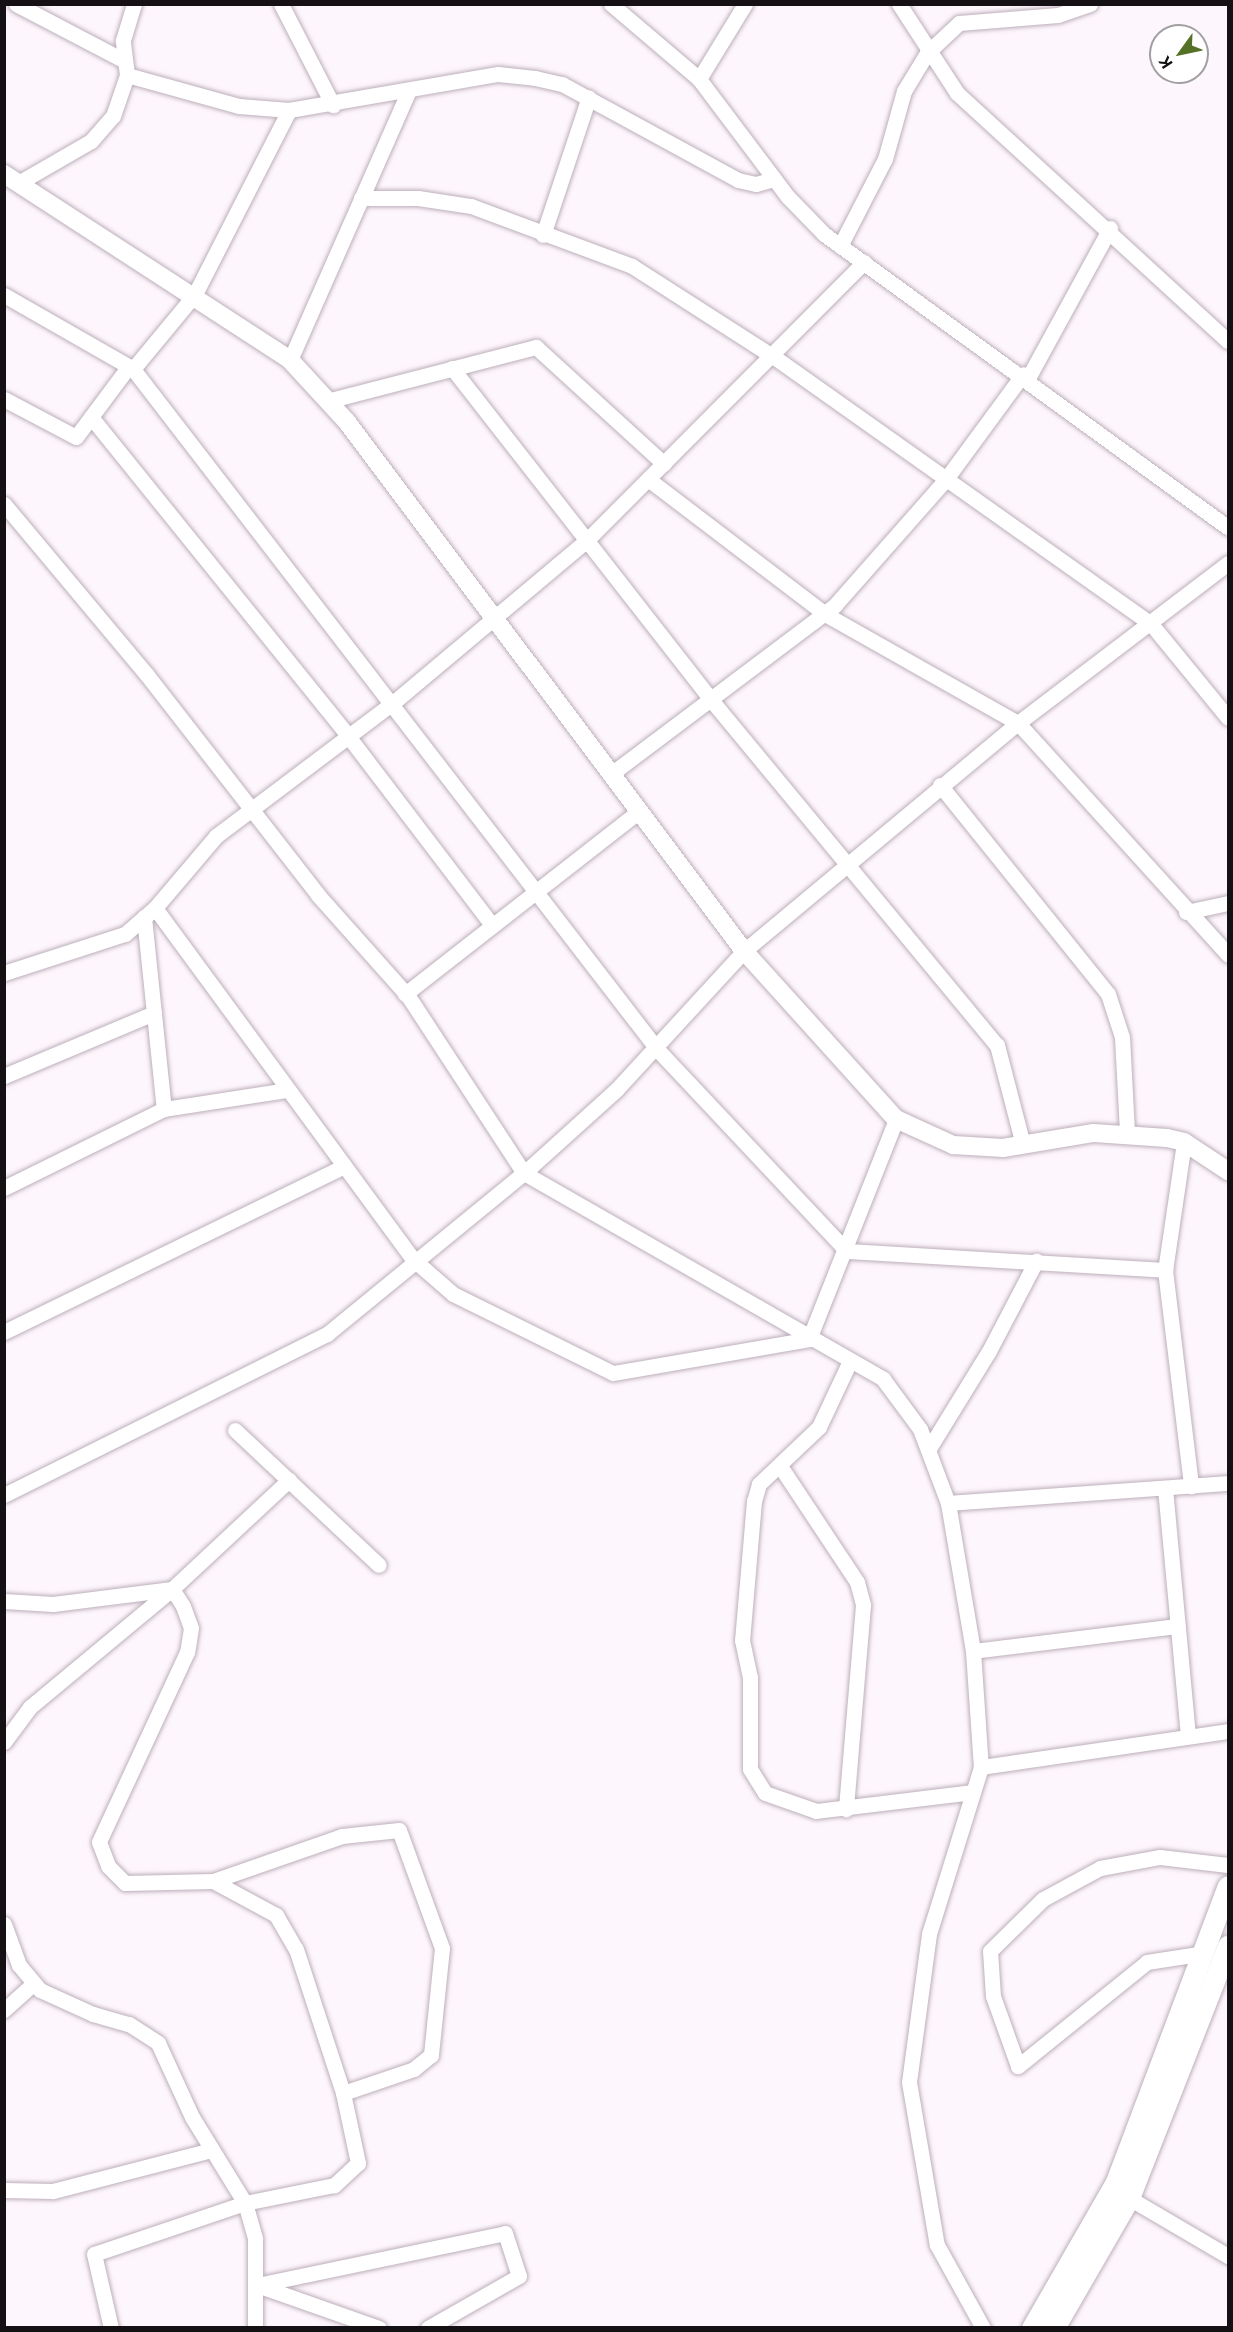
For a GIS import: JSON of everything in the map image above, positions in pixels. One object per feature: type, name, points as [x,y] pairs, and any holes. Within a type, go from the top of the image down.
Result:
[{"type":"main road","points":[[1032,2328],[1116,2182],[1205,1953],[1228,1886]]},
{"type":"main road","points":[[1054,2328],[1129,2198],[1228,1946]]},
{"type":"street","points":[[16,4],[125,67],[239,106],[289,110],[333,105],[408,93],[498,74],[561,84],[738,180],[756,184],[774,179]]},
{"type":"street","points":[[12,178],[104,130],[121,101],[125,67],[125,25],[134,4]]},
{"type":"street","points":[[282,4],[333,105]]},
{"type":"street","points":[[699,79],[745,4]]},
{"type":"street","points":[[899,4],[927,53],[957,93],[1015,151],[1033,157],[1228,341]]},
{"type":"street","points":[[840,246],[885,159],[904,91],[927,53],[960,23],[1058,15],[1090,4]]},
{"type":"street","points":[[611,5],[699,79],[774,179],[840,246],[1025,376],[1228,527]]},
{"type":"street","points":[[290,360],[408,93]]},
{"type":"street","points":[[543,235],[589,98]]},
{"type":"street","points":[[4,399],[76,437],[129,369],[195,294],[289,110]]},
{"type":"street","points":[[12,178],[195,294],[290,360],[327,401],[494,618],[744,951],[896,1119],[953,1145],[1023,1144],[1127,1132],[1184,1142],[1228,1171]]},
{"type":"street","points":[[362,198],[418,198],[471,207],[632,266],[774,357],[1152,625],[1228,718]]},
{"type":"street","points":[[611,774],[712,701],[825,614],[946,479],[1025,376],[1110,228]]},
{"type":"street","points":[[4,973],[125,934],[150,913],[216,836],[394,702],[588,539],[774,357],[864,262]]},
{"type":"street","points":[[4,295],[129,369],[394,702],[538,889],[657,1049],[847,1251],[1165,1270]]},
{"type":"street","points":[[327,401],[536,347],[664,464]]},
{"type":"street","points":[[452,368],[588,539],[712,701],[997,1045],[1023,1144]]},
{"type":"street","points":[[91,417],[348,735],[492,926]]},
{"type":"street","points":[[648,479],[825,614],[1018,723],[1186,912],[1228,955]]},
{"type":"street","points":[[4,504],[252,808],[318,895],[405,994],[524,1173],[809,1339],[883,1379],[910,1411],[948,1503],[973,1652],[981,1767],[929,1934],[909,2082],[937,2245],[983,2328]]},
{"type":"street","points":[[4,1494],[327,1334],[414,1260],[524,1173],[657,1049],[744,951],[848,866],[940,785],[1018,723],[1152,625],[1228,563]]},
{"type":"street","points":[[940,785],[1108,994],[1122,1036],[1127,1132]]},
{"type":"street","points":[[405,994],[639,811]]},
{"type":"street","points":[[1186,912],[1228,903]]},
{"type":"street","points":[[150,913],[154,1013],[164,1109]]},
{"type":"street","points":[[150,913],[287,1090],[414,1260],[453,1294],[613,1373],[809,1339]]},
{"type":"street","points":[[4,1076],[154,1013]]},
{"type":"street","points":[[4,1188],[164,1109],[287,1090]]},
{"type":"street","points":[[809,1339],[847,1251],[896,1119]]},
{"type":"street","points":[[1184,1142],[1165,1270],[1191,1485]]},
{"type":"street","points":[[4,1332],[344,1166]]},
{"type":"street","points":[[928,1450],[989,1351],[1036,1262]]},
{"type":"street","points":[[850,1361],[819,1427],[759,1484],[754,1501],[742,1640],[750,1677],[750,1769],[765,1793],[783,1802],[816,1811],[972,1792]]},
{"type":"street","points":[[235,1430],[379,1565]]},
{"type":"street","points":[[780,1466],[857,1582],[863,1605],[846,1809]]},
{"type":"street","points":[[4,1742],[30,1707],[172,1589],[289,1480]]},
{"type":"street","points":[[948,1503],[1228,1483]]},
{"type":"street","points":[[1165,1488],[1188,1735]]},
{"type":"street","points":[[4,1601],[53,1604],[172,1589]]},
{"type":"street","points":[[172,1589],[191,1628],[188,1652],[99,1842],[108,1866],[125,1883],[213,1881],[342,1836],[399,1830],[442,1948],[431,2055],[389,2080],[343,2093]]},
{"type":"street","points":[[973,1652],[1177,1626]]},
{"type":"street","points":[[981,1767],[1188,1735],[1228,1731]]},
{"type":"street","points":[[1205,1953],[1147,1962],[1018,2066],[993,1996],[990,1952],[1042,1899],[1100,1868],[1160,1857],[1228,1865]]},
{"type":"street","points":[[108,2326],[94,2254],[245,2203],[334,2185],[347,2176],[358,2163],[343,2093],[296,1949],[276,1915],[213,1881]]},
{"type":"street","points":[[4,1924],[19,1965],[34,1983],[93,2014],[129,2024],[158,2043],[213,2150],[245,2203],[255,2239],[257,2285],[255,2328]]},
{"type":"street","points":[[4,2010],[34,1983]]},
{"type":"street","points":[[4,2190],[53,2191],[213,2150]]},
{"type":"street","points":[[1129,2198],[1228,2256]]},
{"type":"street","points":[[257,2285],[505,2233],[519,2276],[428,2328]]},
{"type":"street","points":[[257,2285],[379,2328]]}]
